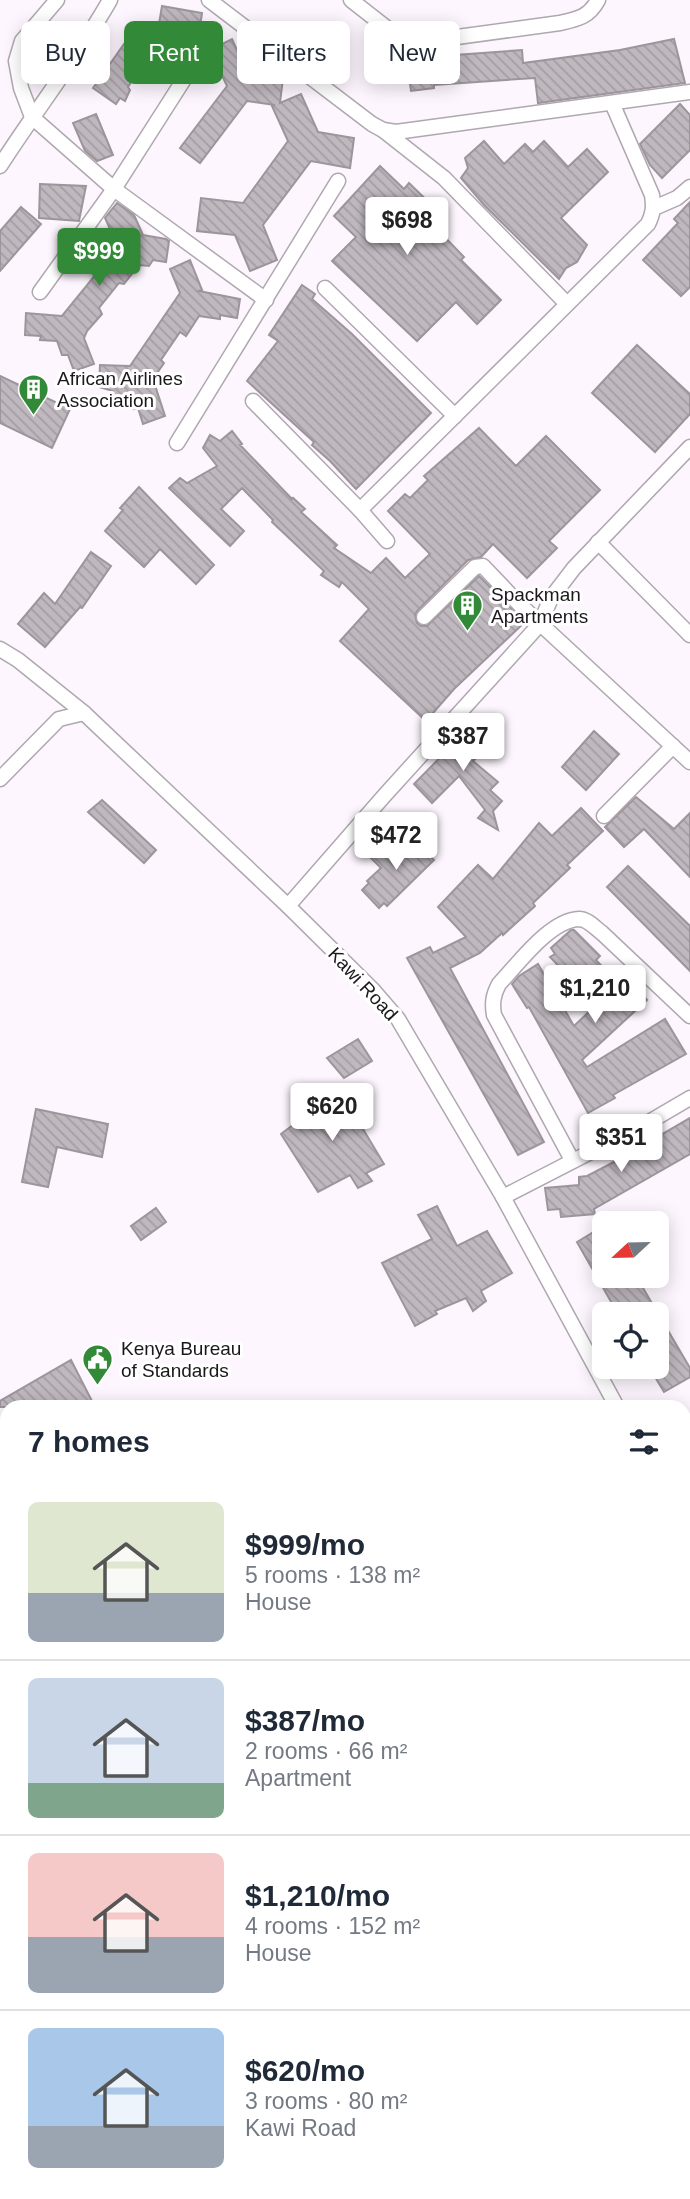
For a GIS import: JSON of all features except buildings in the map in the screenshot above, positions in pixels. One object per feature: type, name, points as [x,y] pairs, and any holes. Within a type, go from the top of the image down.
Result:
[{"type":"street","points":[[57,0],[22,41],[16,61],[21,88],[32,117],[114,189],[266,300]]},
{"type":"street","points":[[0,166],[86,42],[110,0]]},
{"type":"street","points":[[209,0],[444,178],[567,304]]},
{"type":"street","points":[[351,0],[397,36],[413,43],[578,19],[592,10],[598,0]]},
{"type":"street","points":[[40,292],[114,189],[182,84]]},
{"type":"street","points":[[383,130],[396,132],[690,92]]},
{"type":"street","points":[[360,510],[648,224],[654,208],[652,195],[612,103]]},
{"type":"street","points":[[177,443],[338,181]]},
{"type":"street","points":[[654,208],[677,198],[690,187]]},
{"type":"street","points":[[325,288],[455,416]]},
{"type":"street","points":[[253,401],[387,541]]},
{"type":"street","points":[[288,906],[540,624],[551,598],[574,568],[690,447]]},
{"type":"street","points":[[598,542],[690,635]]},
{"type":"street","points":[[425,617],[475,567],[483,566],[540,624],[690,762]]},
{"type":"street","name":"Kawi Road","points":[[0,649],[18,660],[84,713],[288,906],[373,990],[398,1019],[503,1197],[613,1400]]},
{"type":"street","points":[[0,779],[58,719],[84,713]]},
{"type":"street","points":[[604,816],[673,746]]},
{"type":"street","points":[[572,1160],[494,1015],[493,995],[499,984],[552,929],[578,919],[586,921],[602,933],[690,1016]]},
{"type":"street","points":[[503,1197],[690,1098]]},
{"type":"place","name":"African Airlines Association","points":[[34,416]]},
{"type":"place","name":"Spackman Apartments","points":[[468,632]]},
{"type":"place","name":"Kenya Bureau of Standards","points":[[98,1386]]}]
